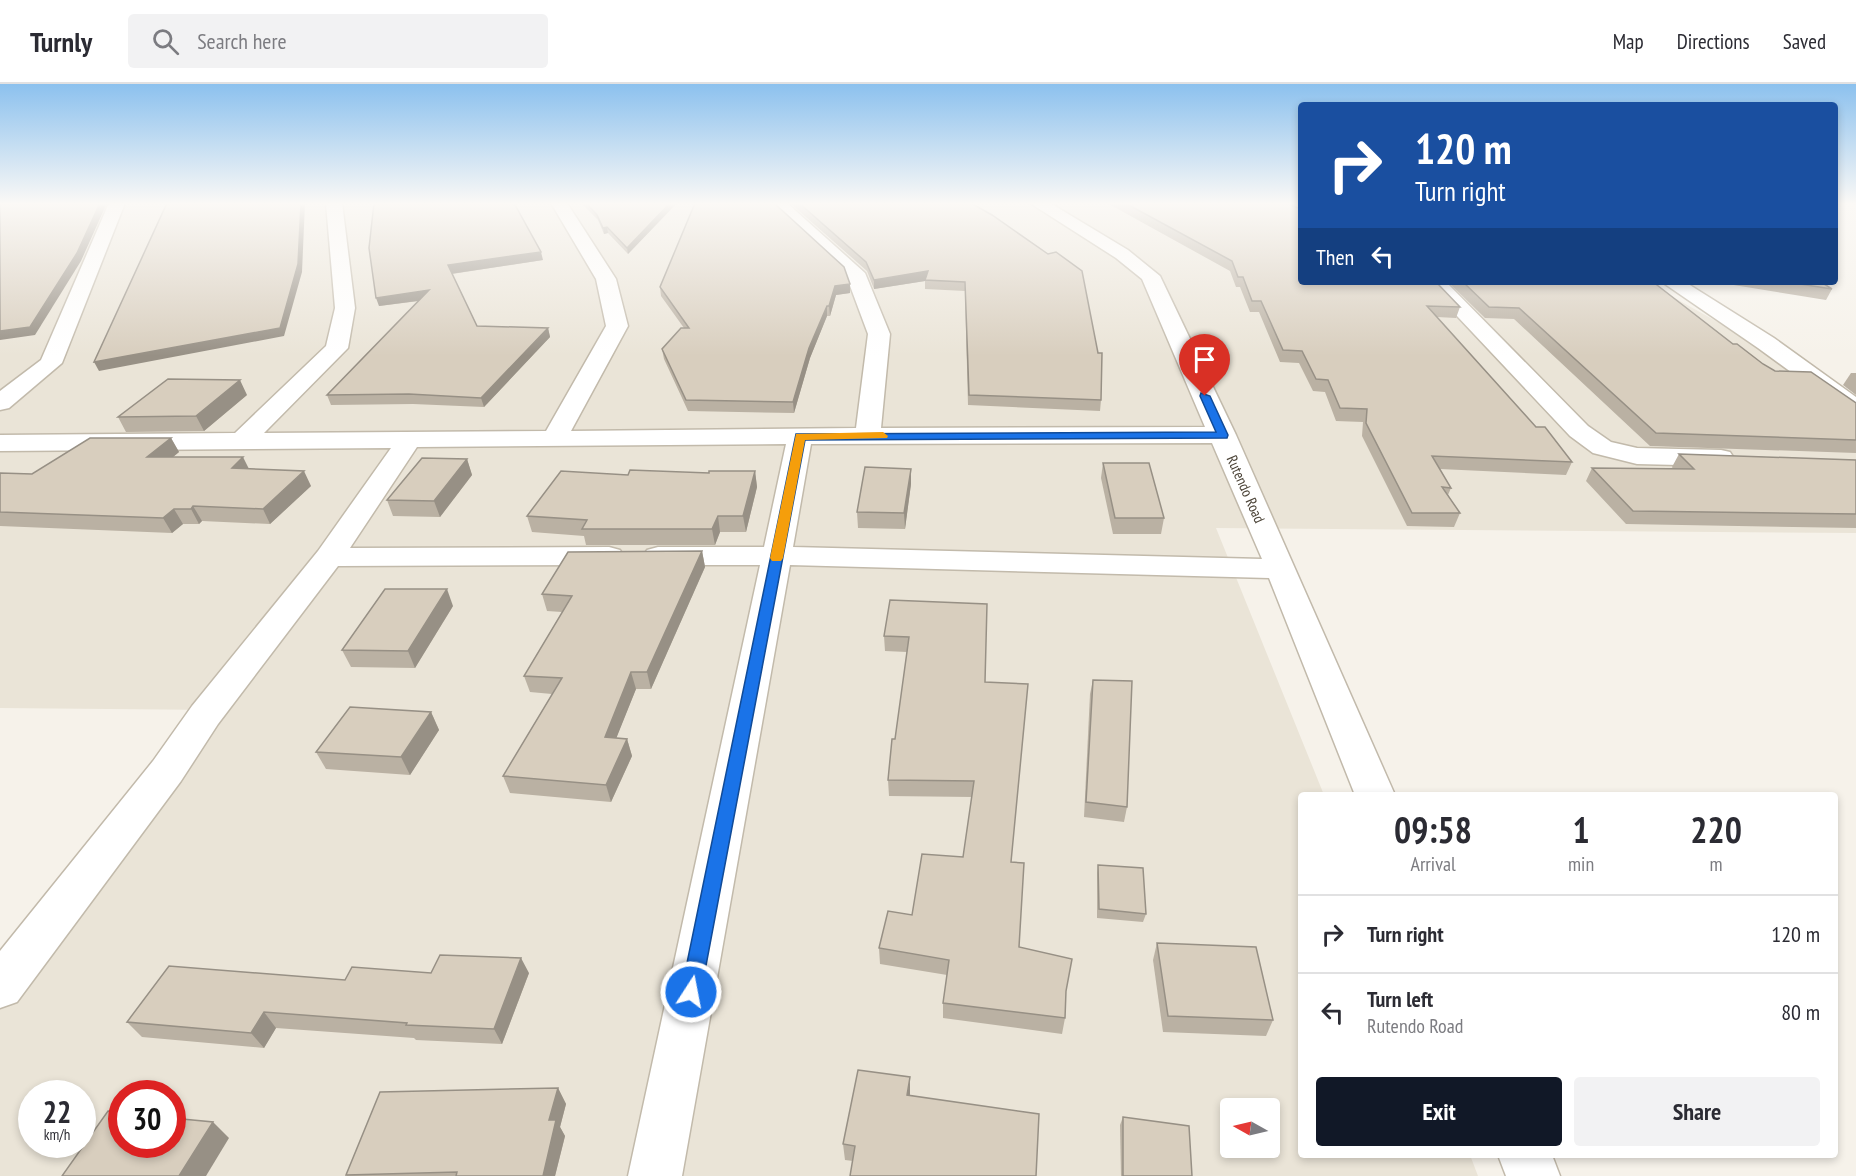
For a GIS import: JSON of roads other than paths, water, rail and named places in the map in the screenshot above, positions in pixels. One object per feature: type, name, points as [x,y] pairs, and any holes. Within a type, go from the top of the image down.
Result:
[{"type":"street","points":[[0,403],[51,363],[96,254]]},
{"type":"street","points":[[242,441],[337,348],[345,308],[339,254]]},
{"type":"street","points":[[554,439],[617,326],[606,279],[590,254]]},
{"type":"street","points":[[834,254],[855,273],[879,334],[868,436]]},
{"type":"street","name":"Rutendo Road","points":[[1122,254],[1150,276],[1223,435],[1374,792]]},
{"type":"street","points":[[1438,285],[1580,431],[1602,448],[1637,456],[1740,459]]},
{"type":"street","points":[[1677,285],[1766,343],[1856,408]]},
{"type":"street","points":[[0,442],[1223,435]]},
{"type":"street","points":[[655,1176],[800,437]]},
{"type":"street","points":[[0,987],[167,771],[205,715],[329,557],[410,439]]},
{"type":"street","points":[[329,557],[777,556],[1281,569]]},
{"type":"street","points":[[1526,1158],[1533,1176]]}]
